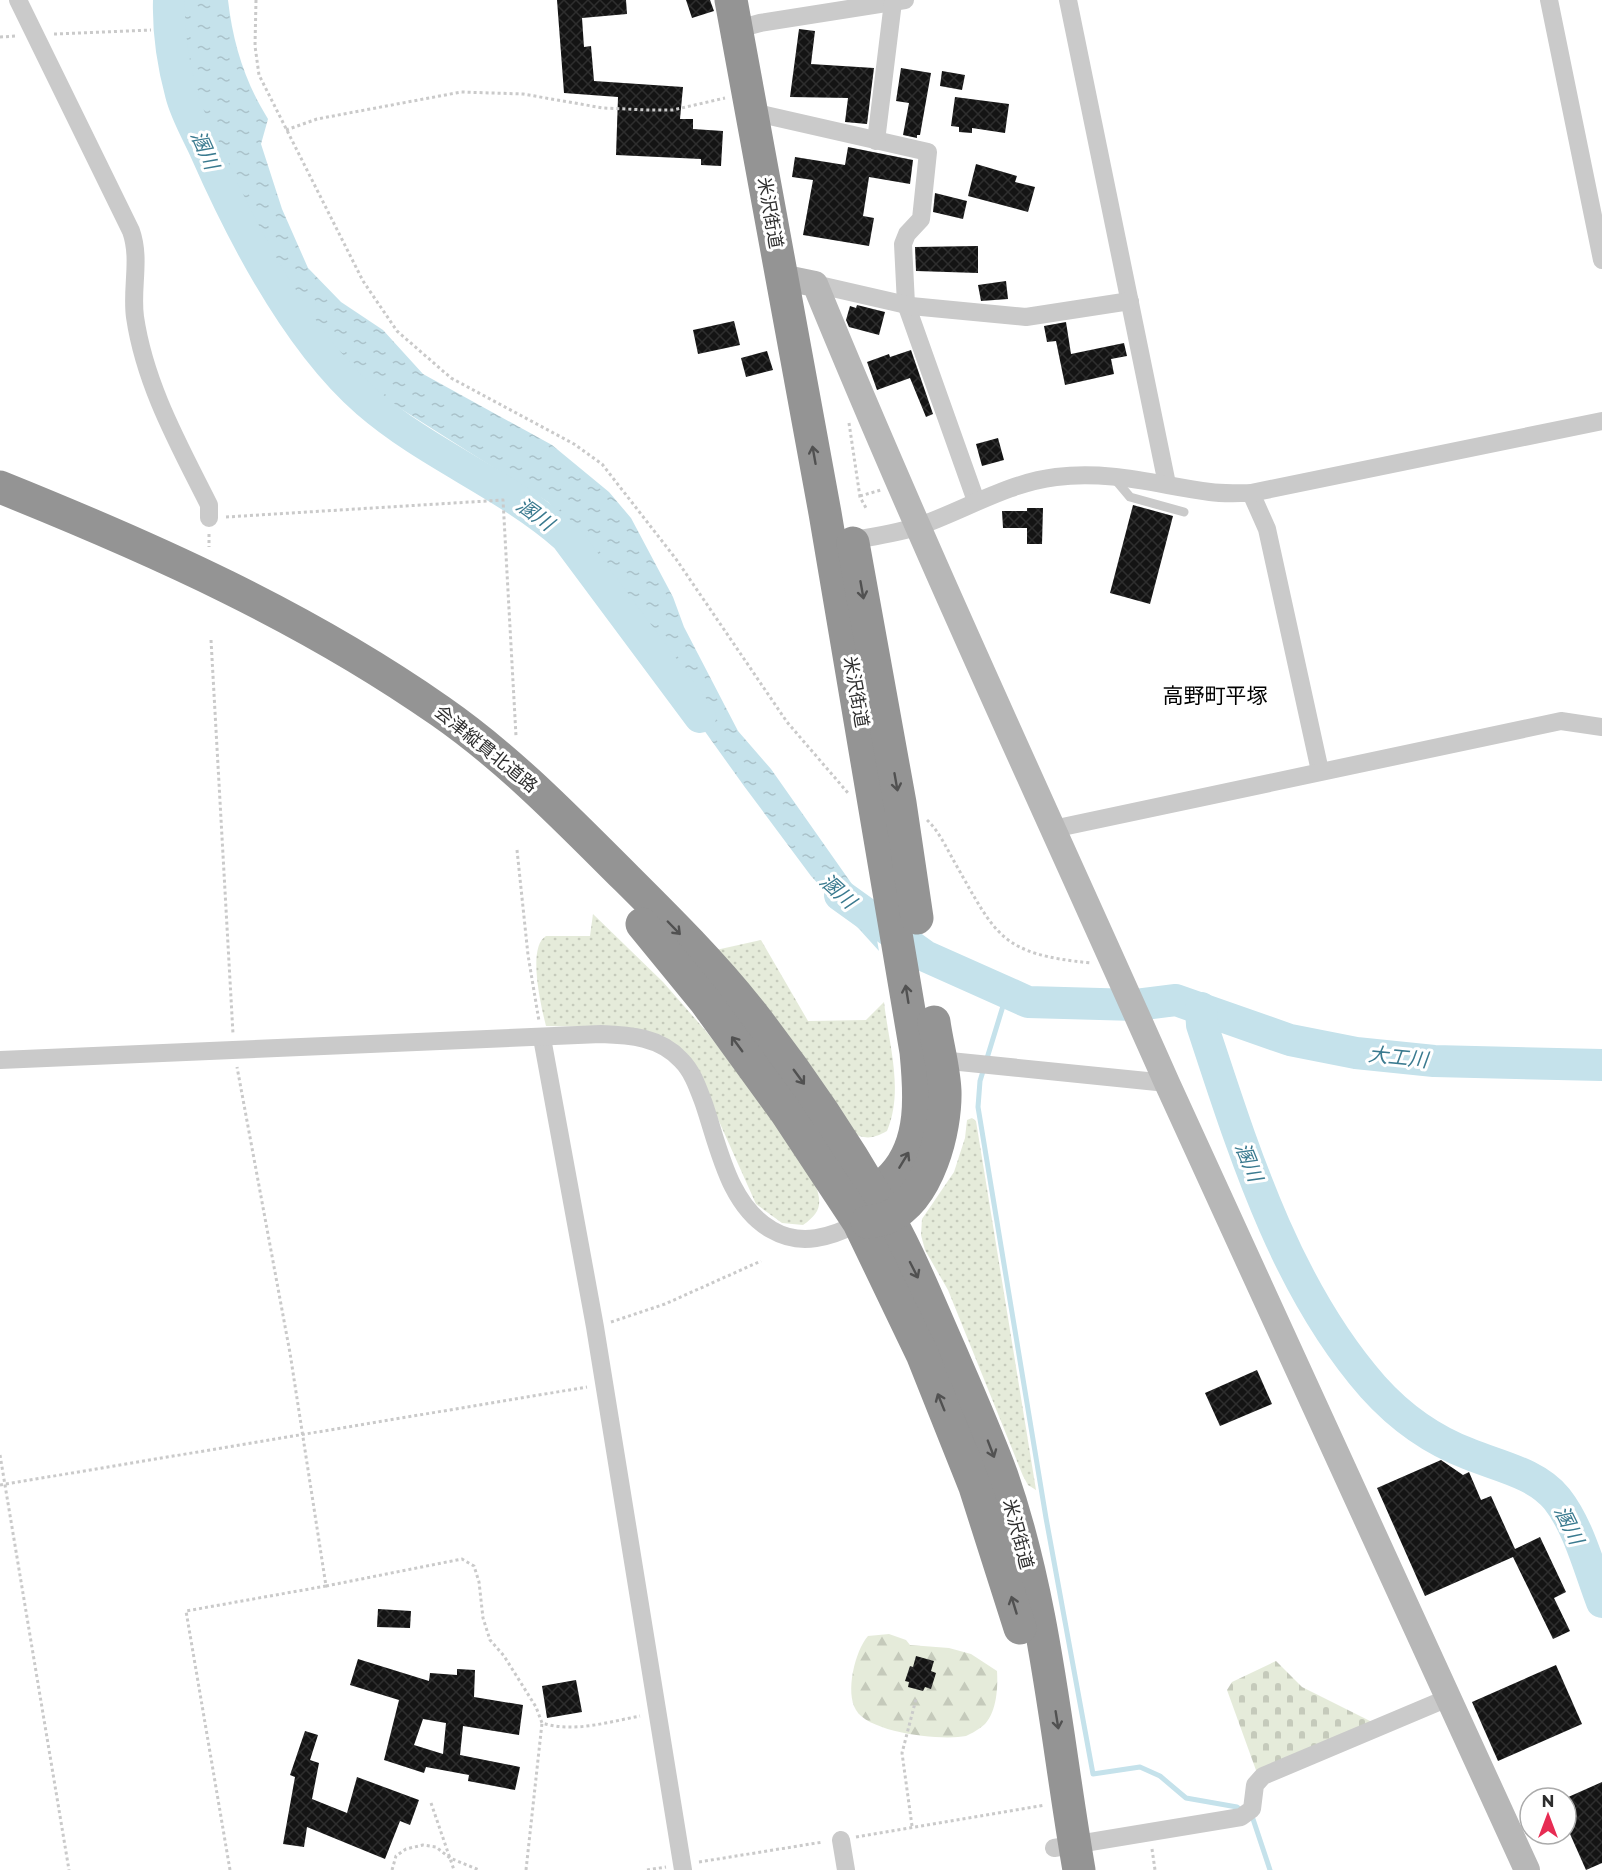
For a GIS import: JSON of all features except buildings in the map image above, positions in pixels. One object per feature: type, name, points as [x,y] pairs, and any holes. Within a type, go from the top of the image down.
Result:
[{"type":"highway","name":"米沢街道","points":[[735,15],[758,145],[797,280],[901,891],[932,1055],[910,1148],[873,1211],[922,1354],[975,1487],[1018,1620],[1067,1858]]},
{"type":"highway","name":"会津縦貫北道路","points":[[0,487],[122,536],[264,604],[379,670],[479,739],[546,798],[726,984],[798,1076],[843,1170]]},
{"type":"highway","name":"会津縦貫北道路","points":[[0,500],[189,580],[258,616],[370,686],[465,755],[562,842],[656,941],[705,1001],[785,1111],[843,1170]]},
{"type":"highway","name":"米沢街道","points":[[842,542],[875,806],[901,891]]},
{"type":"highway","points":[[843,1170],[873,1211]]},
{"type":"street","points":[[18,0],[131,231],[136,246],[135,316],[157,400],[209,505],[209,518]]},
{"type":"street","points":[[1068,0],[1167,484]]},
{"type":"street","points":[[1549,0],[1602,260]]},
{"type":"street","points":[[735,15],[898,1],[876,141]]},
{"type":"street","points":[[750,102],[876,141],[928,152],[921,219],[907,234],[903,244],[906,304],[976,501]]},
{"type":"street","points":[[797,280],[906,304],[1026,317],[1130,301]]},
{"type":"street","points":[[797,280],[918,527],[1115,963],[1151,1048],[1527,1870]]},
{"type":"street","points":[[842,542],[918,527],[976,501],[1026,483],[1054,477],[1088,474],[1167,484],[1212,493],[1251,493],[1602,421]]},
{"type":"street","points":[[1251,493],[1267,529],[1320,771]]},
{"type":"street","points":[[1053,829],[1561,720],[1602,727]]},
{"type":"street","points":[[0,1060],[626,1035],[653,1041],[672,1051],[688,1067],[698,1085],[736,1194],[756,1220],[785,1236],[811,1240],[826,1237],[873,1211]]},
{"type":"street","points":[[542,1038],[595,1327],[683,1870]]},
{"type":"street","points":[[932,1055],[1167,1083]]},
{"type":"street","points":[[1067,1858],[1240,1817],[1252,1809],[1255,1785],[1263,1776],[1448,1698]]},
{"type":"street","points":[[841,1840],[846,1870]]},
{"type":"lane","points":[[1112,476],[1130,496],[1184,512]]},
{"type":"path","points":[[256,0],[255,46],[259,75],[363,281],[397,331],[451,378],[574,444],[602,464],[676,559],[787,722],[844,791],[875,806]]},
{"type":"path","points":[[34,35],[151,30]]},
{"type":"path","points":[[286,130],[317,118],[461,92],[523,94],[603,108],[648,110],[673,110],[750,102]]},
{"type":"path","points":[[209,518],[503,500],[516,736]]},
{"type":"path","points":[[211,640],[234,1049],[303,1435],[326,1586]]},
{"type":"path","points":[[924,817],[945,845],[994,930],[1023,951],[1034,954],[1055,959],[1115,963]]},
{"type":"path","points":[[517,850],[528,955],[542,1038]]},
{"type":"path","points":[[595,1327],[665,1304],[761,1261]]},
{"type":"path","points":[[0,1485],[603,1384]]},
{"type":"path","points":[[0,1455],[69,1870]]},
{"type":"path","points":[[230,1870],[186,1611],[462,1559],[474,1566],[479,1582],[483,1618],[490,1640],[504,1656],[520,1687],[536,1707],[542,1723],[526,1870]]},
{"type":"path","points":[[912,1827],[902,1753],[916,1699]]},
{"type":"path","points":[[542,1723],[553,1727],[579,1728],[657,1713]]},
{"type":"path","points":[[431,1803],[454,1870]]},
{"type":"path","points":[[392,1870],[396,1856],[406,1849],[423,1845],[436,1847],[450,1858],[479,1870]]},
{"type":"green space","points":[[593,914],[663,982],[705,1030],[757,1096],[815,1184],[819,1197],[818,1208],[803,1225],[782,1223],[756,1204],[692,1061],[600,1027],[546,1026],[536,964],[540,942],[546,936],[590,936]]},
{"type":"green space","points":[[761,940],[808,1021],[866,1020],[884,1002],[895,1084],[892,1115],[887,1131],[868,1137],[848,1131],[716,950]]},
{"type":"green space","points":[[972,1118],[976,1121],[1036,1490],[1028,1485],[1023,1476],[948,1290],[925,1250],[921,1235],[922,1219],[954,1172],[965,1138],[967,1120]]},
{"type":"green space","points":[[889,1634],[906,1640],[910,1645],[949,1648],[971,1654],[997,1671],[994,1706],[985,1724],[966,1736],[941,1737],[890,1730],[863,1718],[856,1710],[851,1693],[853,1672],[859,1651],[868,1636]]},
{"type":"green space","points":[[1276,1661],[1302,1687],[1374,1723],[1257,1773],[1227,1690],[1232,1682]]},
{"type":"water","points":[[182,0],[228,0],[241,62],[268,119],[261,144],[282,209],[308,268],[341,302],[383,330],[423,374],[552,445],[609,492],[631,518],[673,597],[684,627],[738,731],[771,769],[854,887],[871,907],[879,951],[811,876],[744,786],[686,705],[649,632],[579,535],[548,502],[379,395],[349,371],[313,327],[294,297],[198,110],[180,35]]},
{"type":"waterway","name":"溷川","points":[[169,0],[173,60],[183,101],[237,218],[295,319],[342,377],[367,402],[415,438],[518,501],[566,537],[700,717]]},
{"type":"waterway","name":"大工川","points":[[840,895],[925,956],[1028,1002],[1136,1005],[1176,1000],[1290,1040],[1356,1053],[1434,1061],[1602,1065]]},
{"type":"waterway","points":[[1007,993],[980,1081],[978,1107],[1046,1518],[1093,1774],[1140,1767],[1160,1776],[1186,1798],[1237,1807],[1242,1811]]},
{"type":"waterway","name":"溷川","points":[[1201,1008],[1202,1025],[1251,1168],[1270,1215],[1315,1306],[1342,1348],[1383,1398],[1417,1426],[1455,1448],[1528,1476],[1548,1490],[1565,1510],[1571,1522],[1602,1602]]},
{"type":"waterway","points":[[1249,1816],[1253,1819],[1270,1870]]},
{"type":"district","name":"高野町平塚","points":[[1215,696]]}]
